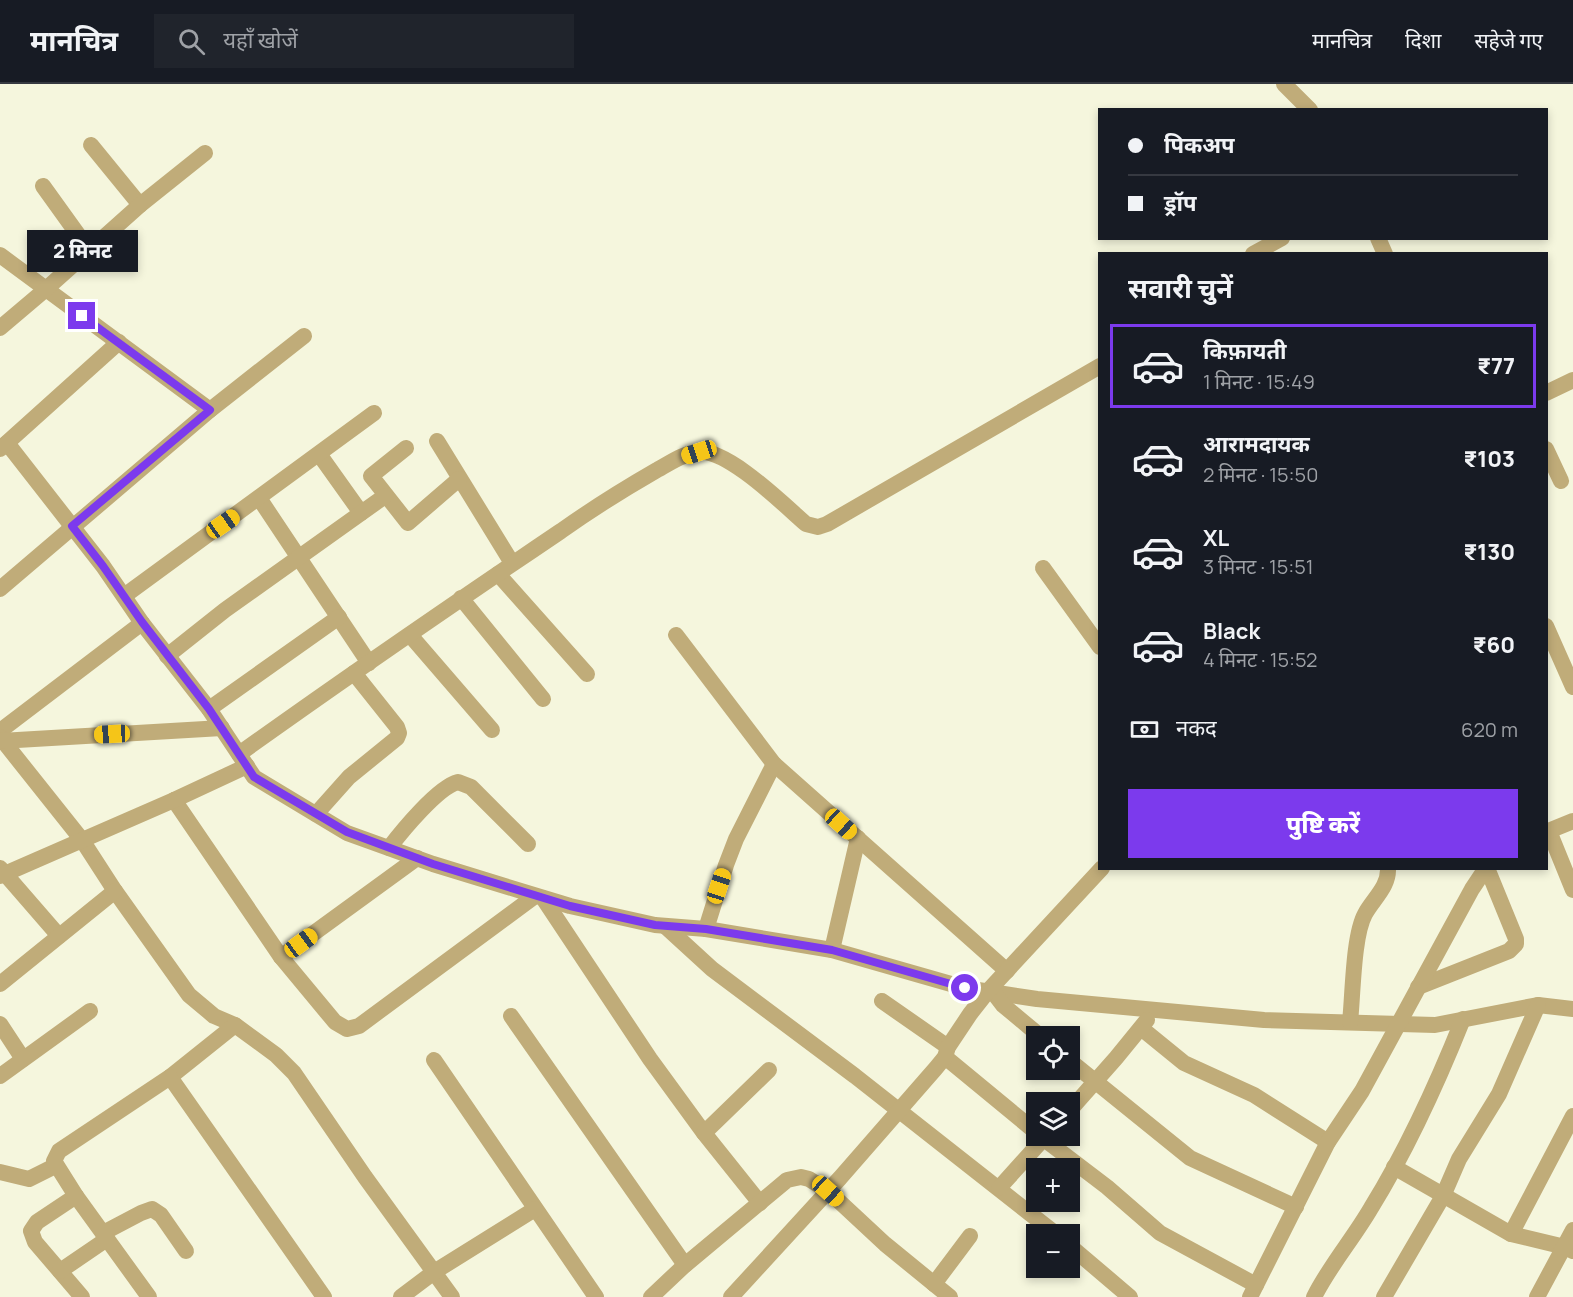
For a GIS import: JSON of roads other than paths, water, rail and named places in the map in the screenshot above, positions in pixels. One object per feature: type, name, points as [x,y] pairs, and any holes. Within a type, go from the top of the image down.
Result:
[{"type":"street","points":[[1284,84],[1308,108]]},
{"type":"street","points":[[91,145],[140,205]]},
{"type":"street","points":[[0,328],[46,290],[140,205],[205,153]]},
{"type":"street","points":[[43,186],[89,250]]},
{"type":"street","points":[[1257,252],[1278,240]]},
{"type":"street","points":[[0,255],[210,410]]},
{"type":"street","points":[[0,589],[210,410],[304,336]]},
{"type":"street","points":[[119,342],[3,446],[72,526],[167,656],[209,709],[254,777],[347,832],[417,858],[570,906],[665,926],[706,929],[832,950],[965,988],[1037,999],[1264,1020],[1435,1024],[1538,1005],[1573,1009]]},
{"type":"street","points":[[59,936],[2,872],[174,800],[243,760],[354,673],[616,493],[680,458],[699,452],[711,453],[724,458],[742,470],[806,524],[818,527],[1098,367]]},
{"type":"street","points":[[1548,392],[1573,380]]},
{"type":"street","points":[[124,596],[374,413]]},
{"type":"street","points":[[437,441],[512,563]]},
{"type":"street","points":[[406,448],[371,476],[408,523],[459,479]]},
{"type":"street","points":[[1548,452],[1561,481]]},
{"type":"street","points":[[319,454],[361,513]]},
{"type":"street","points":[[167,656],[225,610],[385,496]]},
{"type":"street","points":[[259,498],[369,663]]},
{"type":"street","points":[[1043,568],[1098,644]]},
{"type":"street","points":[[498,573],[587,674]]},
{"type":"street","points":[[461,598],[543,699]]},
{"type":"street","points":[[209,709],[339,617]]},
{"type":"street","points":[[1,737],[142,622]]},
{"type":"street","points":[[1548,629],[1569,665],[1573,687]]},
{"type":"street","points":[[410,635],[492,730]]},
{"type":"street","points":[[676,635],[774,764],[1007,971]]},
{"type":"street","points":[[316,814],[349,777],[397,738],[399,733],[397,727],[354,673]]},
{"type":"street","points":[[1,737],[222,728]]},
{"type":"street","points":[[1,737],[82,840],[115,891],[189,995],[214,1016],[235,1025],[276,1055],[294,1073],[365,1178],[452,1297]]},
{"type":"street","points":[[706,929],[736,838],[774,764]]},
{"type":"street","points":[[388,848],[417,815],[448,787],[458,782],[466,783],[471,787],[528,844]]},
{"type":"street","points":[[174,800],[281,957],[335,1022],[347,1029],[353,1029],[539,897]]},
{"type":"street","points":[[1573,821],[1548,832],[1573,890]]},
{"type":"street","points":[[832,950],[858,838]]},
{"type":"street","points":[[281,957],[417,858]]},
{"type":"street","points":[[731,1297],[898,1111],[1007,971],[1100,870]]},
{"type":"street","points":[[1350,1022],[1360,924],[1387,881],[1388,870]]},
{"type":"street","points":[[1056,1146],[1160,1233],[1253,1291],[1328,1142],[1362,1091],[1472,889],[1486,870]]},
{"type":"street","points":[[1418,987],[1509,951],[1516,944],[1488,870]]},
{"type":"street","points":[[0,984],[115,891]]},
{"type":"street","points":[[539,897],[650,1059],[704,1133],[760,1203]]},
{"type":"street","points":[[665,926],[712,969],[855,1076],[1044,1224]]},
{"type":"street","points":[[991,992],[1028,1026]]},
{"type":"street","points":[[882,1001],[946,1052],[1026,1121]]},
{"type":"street","points":[[1384,1297],[1443,1196],[1459,1159],[1499,1094],[1538,1005]]},
{"type":"street","points":[[1080,1099],[1155,1010]]},
{"type":"street","points":[[0,1076],[90,1011]]},
{"type":"street","points":[[511,1016],[686,1265]]},
{"type":"street","points":[[1314,1297],[1326,1275],[1370,1210],[1394,1167],[1432,1094],[1463,1019]]},
{"type":"street","points":[[0,1024],[23,1059]]},
{"type":"street","points":[[149,1297],[55,1166],[55,1157],[59,1151],[170,1077],[235,1025]]},
{"type":"street","points":[[1141,1028],[1184,1063],[1254,1095],[1328,1142]]},
{"type":"street","points":[[434,1060],[596,1297]]},
{"type":"street","points":[[1080,1069],[1190,1158],[1296,1207]]},
{"type":"street","points":[[704,1133],[770,1070]]},
{"type":"street","points":[[170,1077],[324,1297]]},
{"type":"street","points":[[1511,1234],[1573,1116]]},
{"type":"street","points":[[999,1188],[1033,1146]]},
{"type":"street","points":[[0,1172],[29,1179],[55,1166]]},
{"type":"street","points":[[1394,1167],[1511,1234],[1569,1249]]},
{"type":"street","points":[[651,1297],[787,1180],[795,1177],[809,1179],[828,1191],[950,1297]]},
{"type":"street","points":[[76,1196],[36,1222],[31,1231],[35,1242],[82,1297]]},
{"type":"street","points":[[60,1271],[105,1236],[141,1213],[152,1209],[161,1215],[186,1251]]},
{"type":"street","points":[[401,1297],[434,1272],[534,1209]]},
{"type":"street","points":[[1537,1297],[1569,1249],[1573,1230]]},
{"type":"street","points":[[934,1284],[970,1236]]},
{"type":"street","points":[[1080,1254],[1130,1297]]}]
